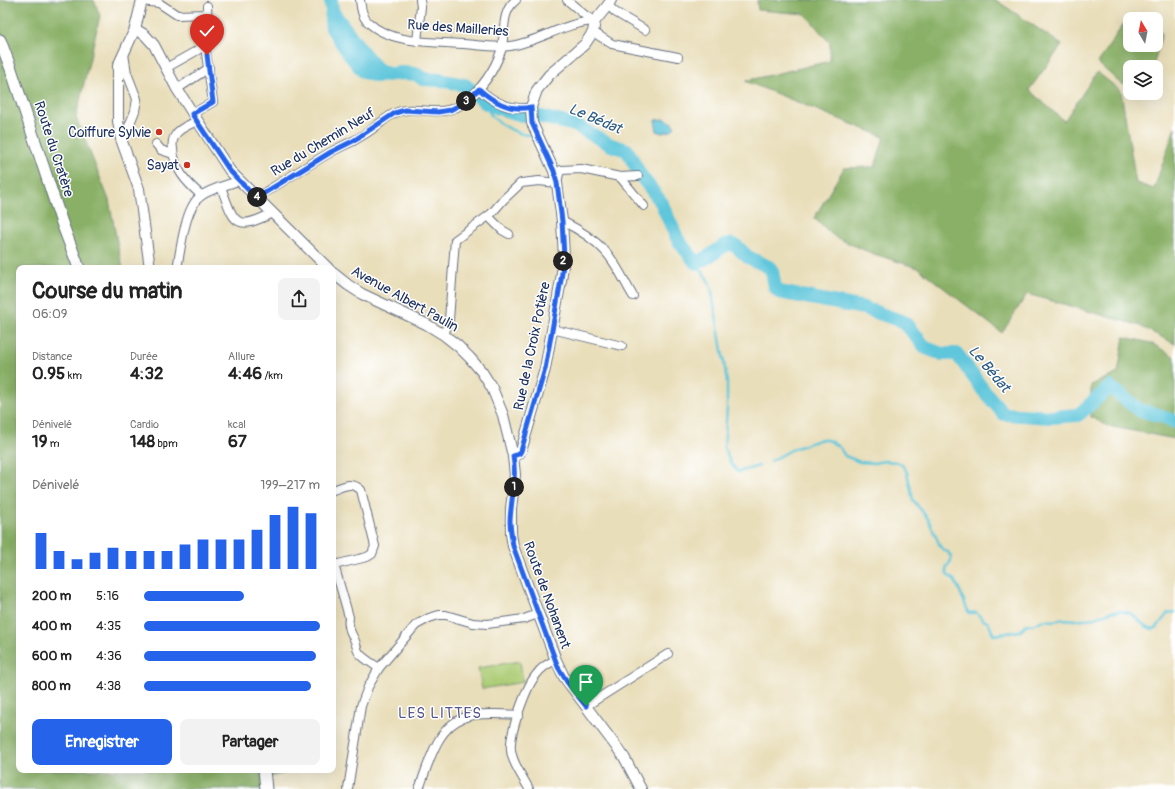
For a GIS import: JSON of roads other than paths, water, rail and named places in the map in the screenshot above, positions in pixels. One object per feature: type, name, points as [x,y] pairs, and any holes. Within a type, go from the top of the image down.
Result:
[{"type":"main road","name":"Route du Cratère","points":[[0,40],[62,223],[78,265]]},
{"type":"main road","points":[[264,773],[266,789]]},
{"type":"street","points":[[150,265],[139,188],[121,139],[118,121],[118,70],[135,29],[142,0],[159,3],[177,15],[207,10],[208,22],[205,46],[213,102],[176,133],[172,143],[174,159],[179,171],[190,186],[201,195]]},
{"type":"street","name":"Rue des Mailleries","points":[[360,0],[363,15],[367,22],[372,26],[392,35],[417,40],[502,46],[525,42],[582,22],[595,21]]},
{"type":"street","points":[[417,40],[421,7],[420,0]]},
{"type":"street","name":"Rue du Chemin Neuf","points":[[256,198],[331,152],[353,141],[395,113],[412,110],[438,112],[456,108],[476,92],[490,74],[502,46],[505,16],[509,8],[516,0]]},
{"type":"street","points":[[567,0],[586,16],[595,21]]},
{"type":"street","points":[[476,92],[486,95],[500,104],[532,113],[537,90],[549,75],[585,44],[593,32],[595,21],[610,3],[615,12],[645,30]]},
{"type":"street","points":[[135,29],[145,35],[154,45],[177,89],[223,162],[238,181],[325,265]]},
{"type":"street","points":[[593,32],[612,44],[678,57]]},
{"type":"street","points":[[166,68],[205,46]]},
{"type":"street","points":[[121,139],[127,131],[135,111],[137,99],[127,74],[124,54]]},
{"type":"street","points":[[177,89],[209,68]]},
{"type":"street","name":"Rue de la Croix Potière","points":[[513,456],[519,454],[521,451],[542,382],[564,257],[562,221],[557,183],[554,171],[548,160],[532,113]]},
{"type":"street","points":[[156,144],[161,150],[173,154]]},
{"type":"street","points":[[548,160],[561,170],[581,169],[620,176],[638,176]]},
{"type":"street","points":[[444,335],[448,328],[449,320],[455,240],[488,216],[521,184],[539,181],[557,183],[558,174],[561,170]]},
{"type":"street","points":[[620,176],[644,206]]},
{"type":"street","points":[[179,265],[189,213],[193,202],[201,195],[238,181]]},
{"type":"street","points":[[221,187],[231,213],[236,220],[241,223],[248,224],[272,214]]},
{"type":"street","points":[[488,216],[502,230],[509,234]]},
{"type":"street","points":[[562,221],[591,238],[605,251],[633,296]]},
{"type":"street","name":"Avenue Albert Paulin","points":[[336,275],[362,294],[426,324],[444,335],[470,358],[482,372],[492,388],[502,411],[513,456]]},
{"type":"street","points":[[552,329],[622,346]]},
{"type":"street","name":"Route de Nohanent","points":[[513,456],[515,475],[511,509],[511,534],[513,546],[538,614],[556,660],[567,682],[624,757],[641,789]]},
{"type":"street","points":[[336,489],[350,484],[355,485],[361,490],[375,546],[372,554],[365,558],[336,563]]},
{"type":"street","points":[[336,570],[349,617],[348,622],[357,650],[361,655],[379,668]]},
{"type":"street","points":[[348,789],[362,706],[368,687],[379,668],[416,625],[429,618],[446,615],[473,623],[487,624],[524,619],[538,614]]},
{"type":"street","points":[[586,706],[668,654]]},
{"type":"street","points":[[530,789],[516,764],[511,751],[511,742],[531,681],[542,668],[548,663],[556,660]]},
{"type":"street","points":[[419,789],[438,740],[444,731],[452,724],[465,717],[476,714],[519,715]]},
{"type":"water","points":[[664,119],[670,121],[675,127],[671,131],[662,133],[657,131],[655,120]]},
{"type":"waterway","name":"Le Bédat","points":[[331,0],[332,28],[350,55],[364,72],[377,76],[401,73],[416,74],[423,79],[440,80],[465,85],[486,103],[522,115],[533,115],[575,125],[611,145],[627,150],[641,176],[661,202],[678,240],[696,263],[699,262]]},
{"type":"waterway","points":[[332,11],[363,53],[378,70],[388,74]]},
{"type":"waterway","points":[[486,103],[491,115],[505,126],[524,134],[534,134]]},
{"type":"waterway","name":"Le Bédat","points":[[702,260],[725,245],[730,244],[736,246],[748,257],[769,267],[772,271],[775,287],[779,292],[864,308],[904,322],[926,348],[942,354],[957,354],[984,391],[1004,414],[1051,417],[1078,415],[1110,387],[1139,410],[1162,416],[1175,422]]},
{"type":"waterway","points":[[696,263],[711,287],[724,362],[727,382],[724,448],[731,464],[738,472],[759,466]]},
{"type":"waterway","name":"Le Bédat","points":[[771,461],[793,449],[822,439],[830,441],[839,447],[845,456],[860,462],[874,463],[884,461],[896,462],[902,465],[907,472],[913,500],[928,519],[941,548],[948,552],[951,557],[951,561],[946,568],[947,574],[956,583],[969,613],[977,613],[987,622],[994,635],[1020,631],[1027,624],[1033,625],[1043,620],[1053,621],[1063,619],[1075,620],[1095,618],[1110,612],[1119,611],[1129,613],[1145,626],[1153,629],[1157,627],[1168,613],[1175,612]]},
{"type":"place","name":"Coiffure Sylvie","points":[[159,132]]},
{"type":"place","name":"Sayat","points":[[187,165]]},
{"type":"district","name":"LES LITTES","points":[[440,713]]}]
